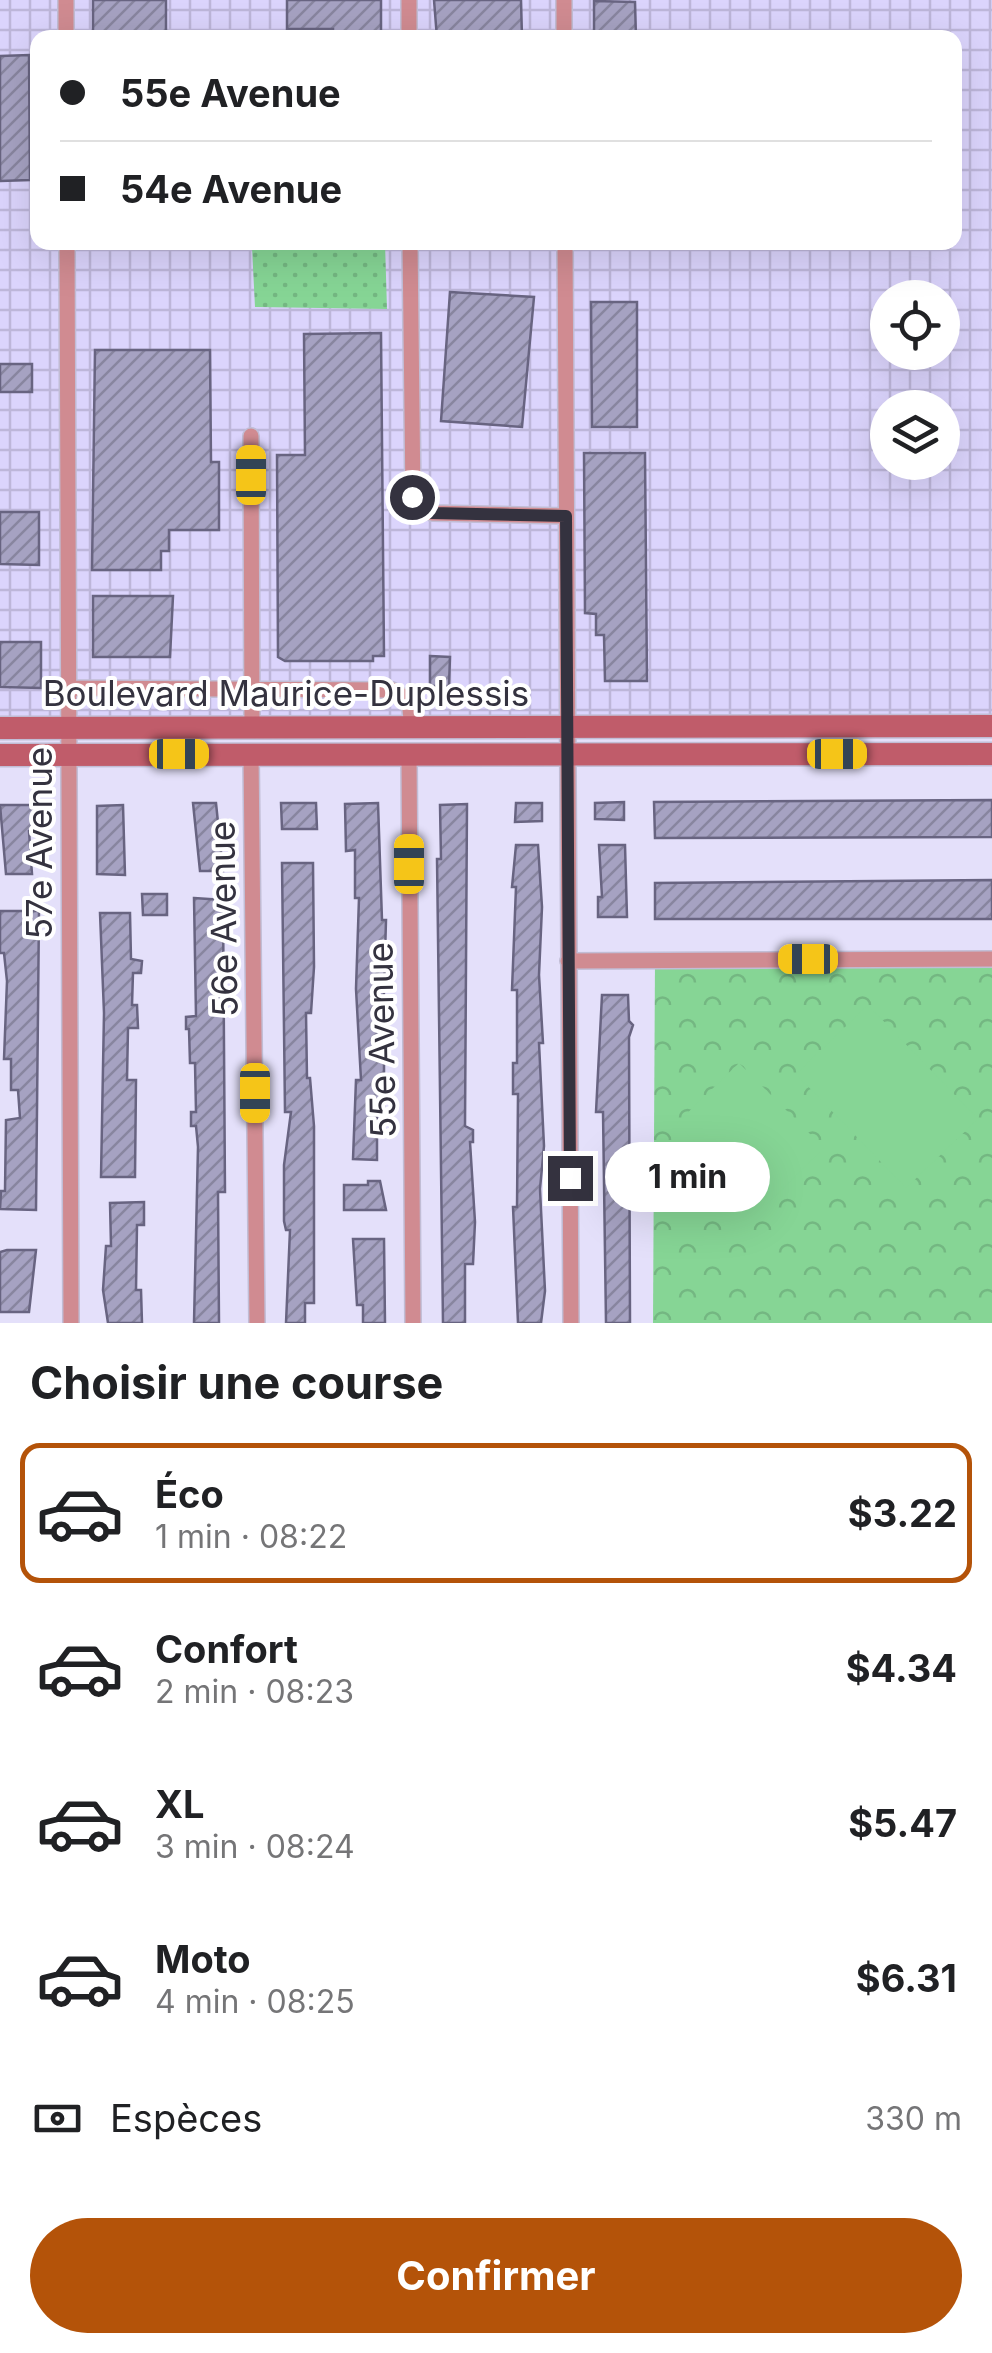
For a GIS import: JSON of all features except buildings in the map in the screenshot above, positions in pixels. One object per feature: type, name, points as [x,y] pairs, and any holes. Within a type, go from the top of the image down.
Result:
[{"type":"street","points":[[66,0],[66,30]]},
{"type":"street","points":[[409,0],[409,30]]},
{"type":"street","points":[[564,0],[564,30]]},
{"type":"street","name":"57e Avenue","points":[[67,250],[71,1323]]},
{"type":"street","points":[[410,250],[412,497],[432,513],[566,516]]},
{"type":"street","points":[[565,250],[571,1323]]},
{"type":"street","points":[[251,436],[252,730]]},
{"type":"street","points":[[69,688],[392,690],[409,700],[412,728]]},
{"type":"street","name":"Boulevard Maurice-Duplessis","points":[[0,728],[992,726]]},
{"type":"street","name":"56e Avenue","points":[[251,754],[257,1323]]},
{"type":"street","name":"Boulevard Maurice-Duplessis","points":[[0,755],[992,754]]},
{"type":"street","name":"55e Avenue","points":[[409,757],[414,1323]]},
{"type":"street","points":[[568,961],[992,959]]},
{"type":"shaded area","points":[[0,0],[992,0],[992,726],[0,727]]},
{"type":"green space","points":[[252,250],[385,250],[387,309],[255,307]]},
{"type":"green space","points":[[655,959],[992,959],[992,1323],[653,1323]]},
{"type":"green space","points":[[868,1005],[978,1119],[906,1188],[796,1074]]},
{"type":"green space","points":[[739,1063],[824,1148],[762,1209],[677,1123]]},
{"type":"route","points":[[412,497],[432,513],[566,516],[570,1178]]}]
